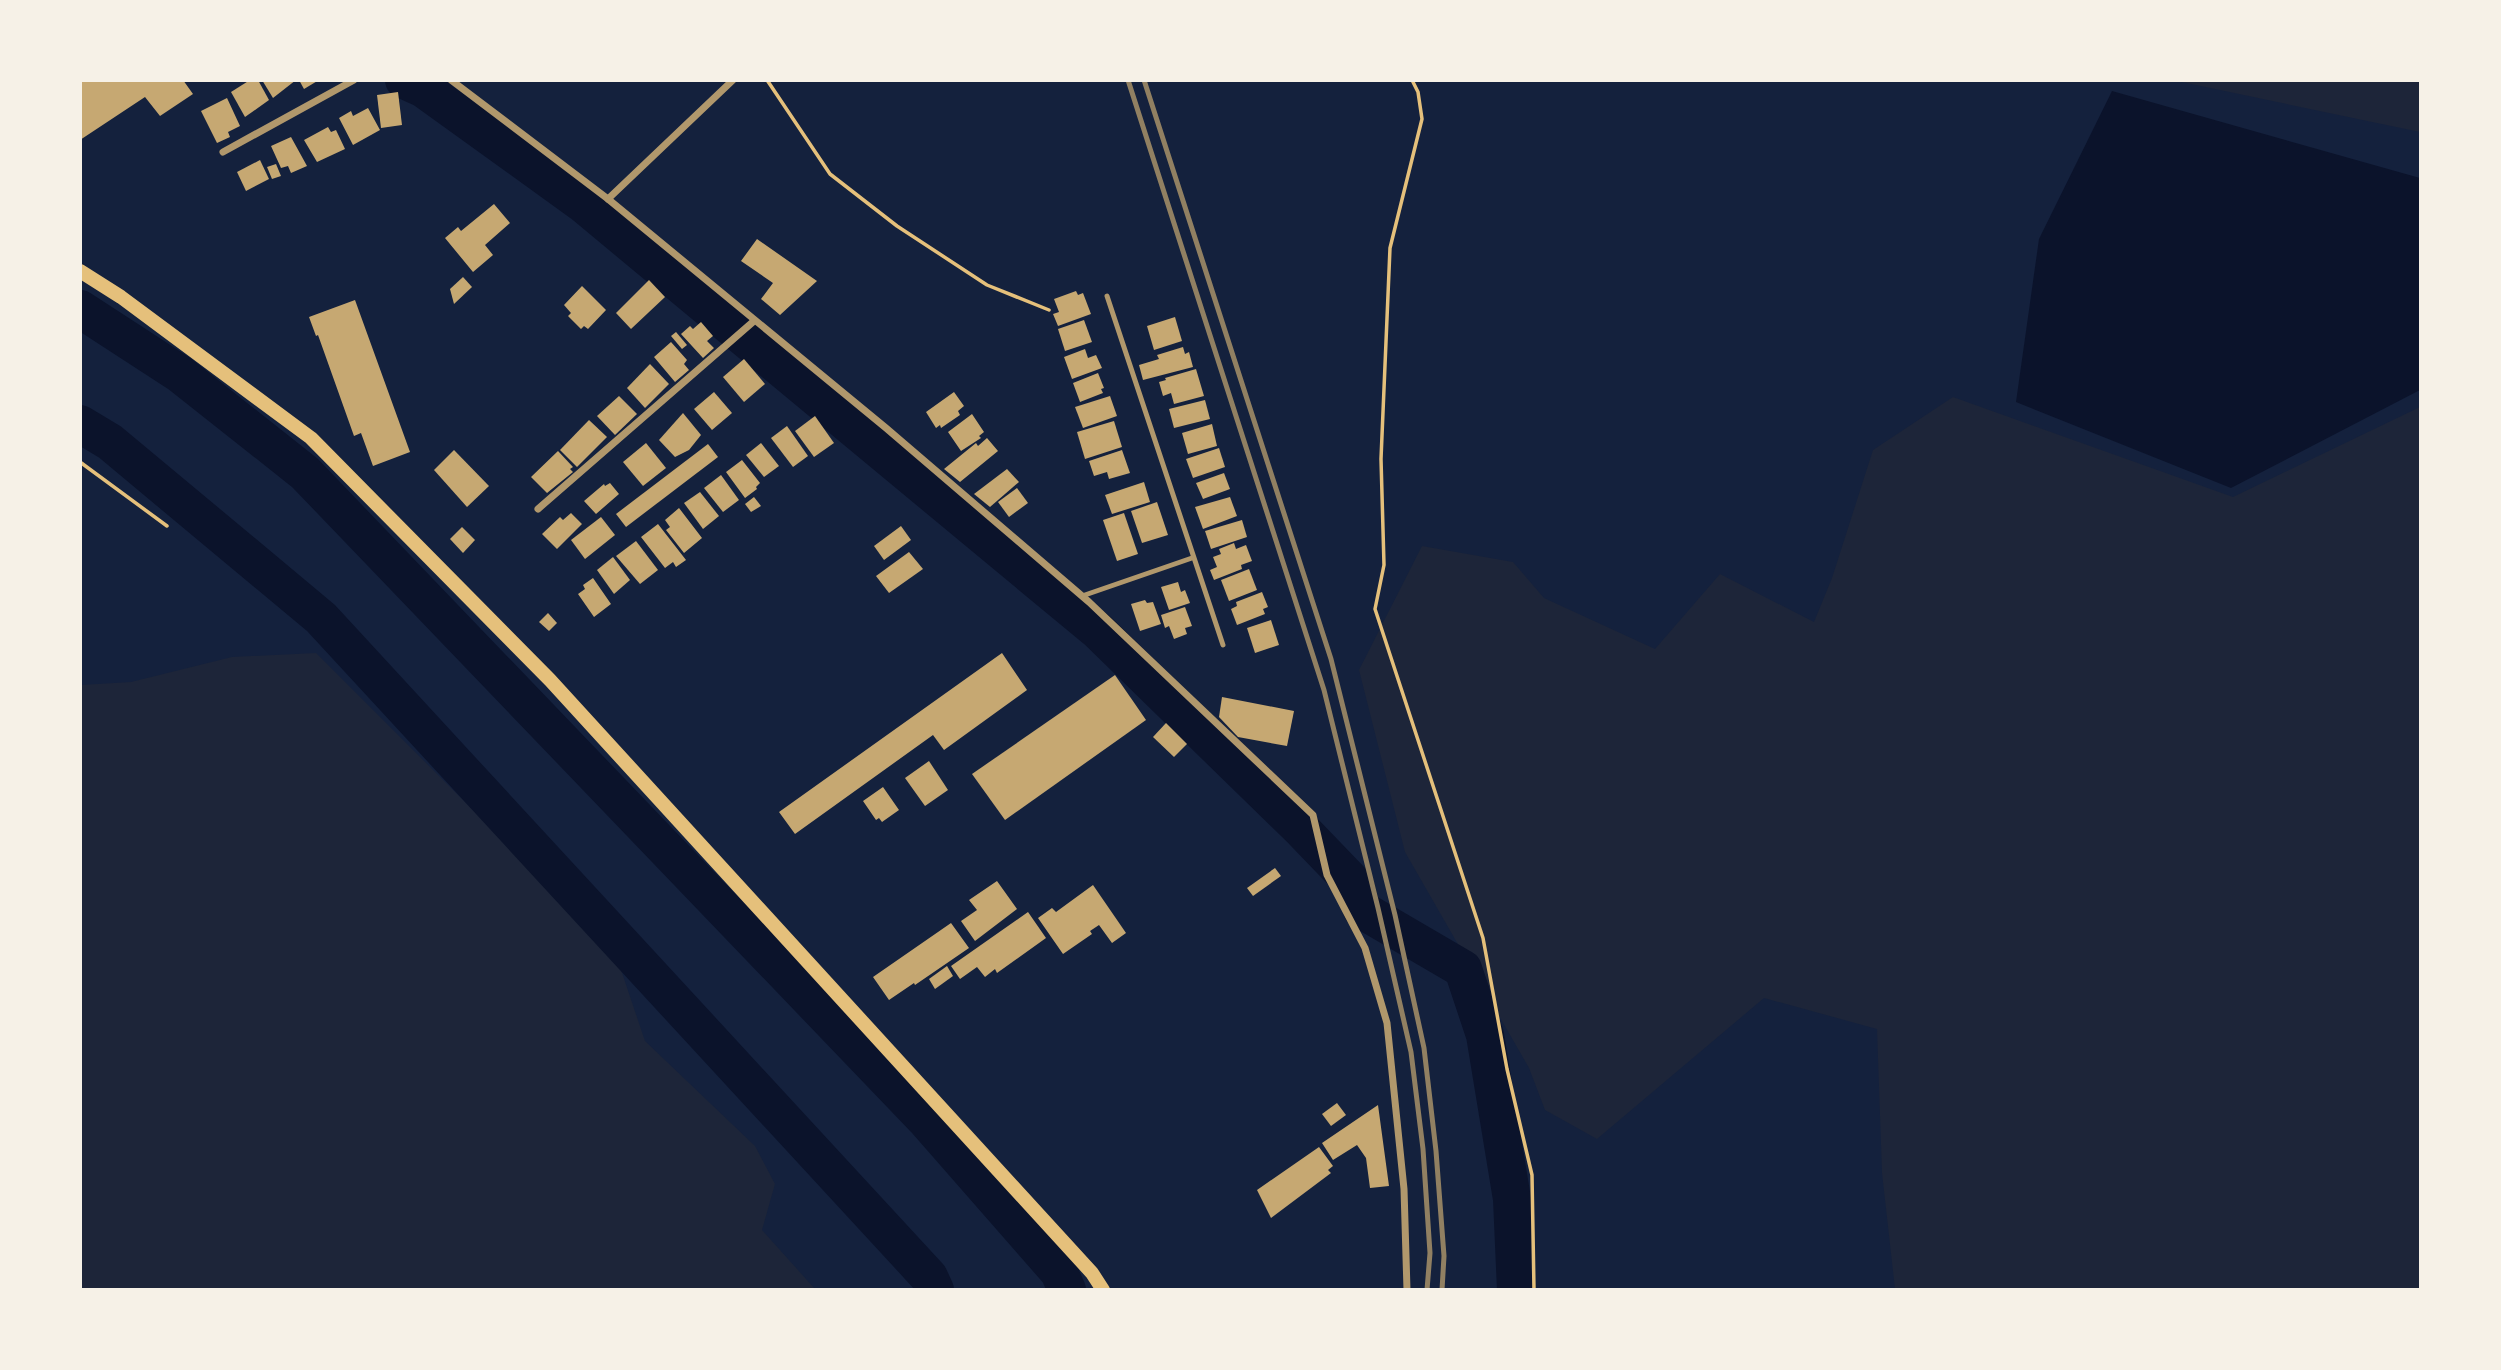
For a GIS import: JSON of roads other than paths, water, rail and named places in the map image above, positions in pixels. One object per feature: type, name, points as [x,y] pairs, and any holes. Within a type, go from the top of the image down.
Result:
[{"type":"main road","points":[[80,271],[121,297],[310,438],[550,680],[1092,1273],[1103,1290]]},
{"type":"street","points":[[223,152],[354,80]]},
{"type":"street","points":[[452,80],[608,199],[886,428],[1082,596],[1313,815],[1326,874],[1366,948],[1387,1023],[1404,1189],[1407,1290]]},
{"type":"street","points":[[608,199],[733,80]]},
{"type":"street","points":[[538,509],[754,321]]},
{"type":"lane","points":[[1107,296],[1223,645]]},
{"type":"lane","points":[[1082,596],[1192,558]]},
{"type":"waterway","points":[[404,80],[424,89],[582,203],[1098,631],[1355,885],[1362,910],[1463,969],[1485,1035],[1512,1199],[1516,1290]]},
{"type":"waterway","points":[[80,309],[180,374],[305,473],[925,1119],[1059,1272],[1067,1290]]},
{"type":"waterway","points":[[80,424],[110,442],[321,618],[929,1277],[935,1290]]},
{"type":"railway","points":[[1128,80],[1324,690],[1378,908],[1411,1052],[1423,1149],[1430,1253],[1427,1290]]},
{"type":"railway","points":[[1144,80],[1331,659],[1395,915],[1424,1048],[1444,1256],[1442,1290]]}]
